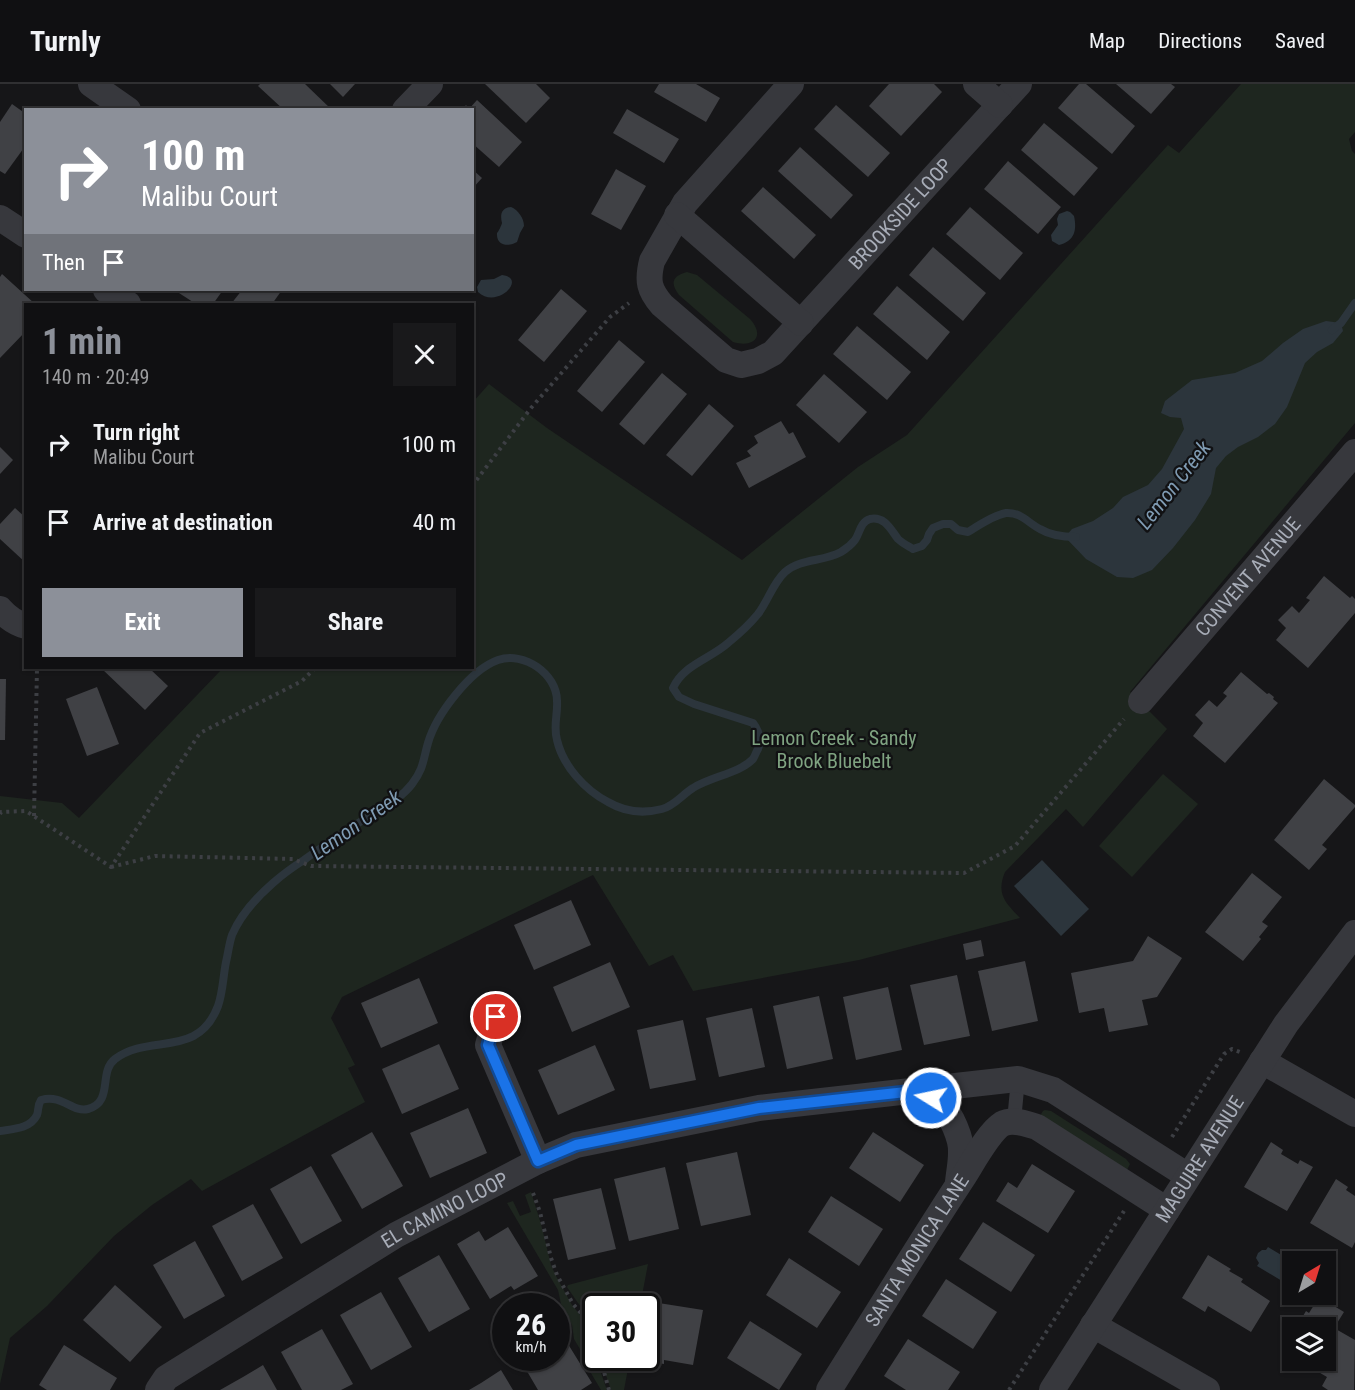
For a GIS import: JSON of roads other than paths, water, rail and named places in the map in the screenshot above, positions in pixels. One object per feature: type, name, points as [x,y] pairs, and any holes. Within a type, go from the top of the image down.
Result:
[{"type":"street","points":[[91,84],[125,108]]},
{"type":"street","points":[[407,108],[430,84]]},
{"type":"street","name":"BROOKSIDE LOOP","points":[[791,84],[685,203],[652,261],[650,271],[649,281],[653,294],[662,305],[726,360],[741,364],[758,361],[773,353],[1019,84]]},
{"type":"street","points":[[976,84],[1000,105]]},
{"type":"street","points":[[677,216],[801,323]]},
{"type":"street","points":[[0,218],[24,234]]},
{"type":"street","points":[[108,291],[126,303]]},
{"type":"street","name":"CONVENT AVENUE","points":[[1140,700],[1355,452]]},
{"type":"street","points":[[0,609],[17,623],[24,625]]},
{"type":"street","name":"MAGUIRE AVENUE","points":[[1052,1390],[1286,1024],[1355,933]]},
{"type":"street","points":[[496,1017],[488,1045],[538,1161]]},
{"type":"street","points":[[1262,1061],[1355,1114]]},
{"type":"street","points":[[1018,1079],[1053,1090],[1188,1176]]},
{"type":"street","name":"EL CAMINO LOOP","points":[[158,1390],[166,1378],[396,1235],[538,1161],[576,1145],[759,1108],[1018,1079]]},
{"type":"street","points":[[915,1091],[942,1106],[951,1119],[962,1150],[958,1185]]},
{"type":"street","points":[[1014,1121],[1037,1127],[1167,1210]]},
{"type":"street","name":"SANTA MONICA LANE","points":[[829,1390],[992,1133],[1000,1125],[1014,1121]]},
{"type":"street","points":[[1093,1325],[1207,1390]]},
{"type":"lane","points":[[1014,1121],[1018,1079]]},
{"type":"water","points":[[511,207],[520,215],[524,226],[517,242],[507,245],[499,241],[497,233],[502,223],[502,212]]},
{"type":"water","points":[[1067,211],[1074,216],[1075,230],[1069,241],[1059,245],[1052,241],[1051,235],[1058,225],[1059,214]]},
{"type":"water","points":[[502,275],[509,277],[512,281],[507,291],[493,297],[486,297],[478,292],[477,287],[481,280],[494,279]]},
{"type":"water","points":[[1326,321],[1341,323],[1343,331],[1333,343],[1317,352],[1305,363],[1287,407],[1275,424],[1258,437],[1238,447],[1216,468],[1211,494],[1195,520],[1152,570],[1133,578],[1117,577],[1086,559],[1065,537],[1072,529],[1093,521],[1113,508],[1123,497],[1148,485],[1162,469],[1184,429],[1181,418],[1161,413],[1165,401],[1192,380],[1235,373],[1262,361],[1303,329]]},
{"type":"water","points":[[1042,860],[1089,909],[1061,936],[1014,886]]},
{"type":"water","points":[[1268,1247],[1282,1255],[1282,1281],[1257,1266],[1258,1253]]},
{"type":"waterway","name":"Lemon Creek","points":[[1332,330],[1341,323],[1355,303]]},
{"type":"waterway","name":"Lemon Creek","points":[[0,1131],[21,1128],[34,1120],[41,1100],[55,1099],[82,1110],[88,1109],[101,1100],[107,1071],[115,1059],[129,1051],[172,1043],[198,1033],[209,1022],[218,1006],[232,935],[249,907],[288,871],[407,790],[419,773],[432,732],[446,707],[466,683],[487,665],[508,658],[528,662],[537,667],[545,674],[556,691],[557,740],[564,759],[576,776],[591,791],[614,805],[634,811],[655,811],[670,805],[693,788],[741,768],[754,758],[760,738],[753,723],[694,704],[679,697],[673,688],[677,680],[690,668],[721,649],[747,626],[762,609],[781,576],[791,568],[841,552],[853,542],[862,525],[870,519],[884,522],[898,539],[913,549],[922,546],[933,528],[943,524],[951,524],[958,530],[968,532],[1006,513],[1020,516],[1048,533],[1076,537]]},
{"type":"park label","name":"Lemon Creek - Sandy Brook Bluebelt","points":[[834,750]]}]
